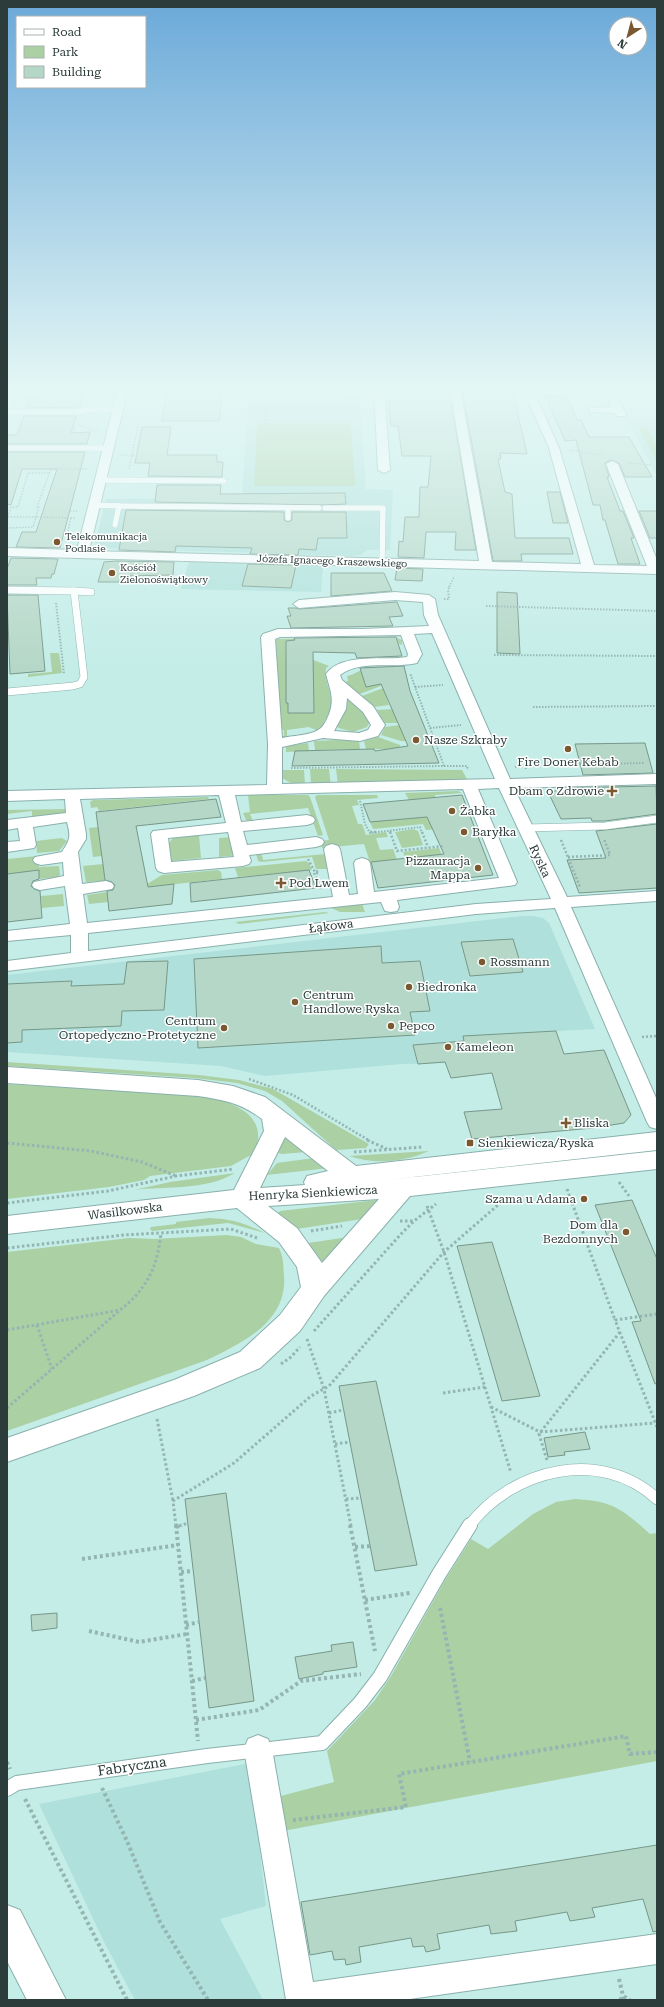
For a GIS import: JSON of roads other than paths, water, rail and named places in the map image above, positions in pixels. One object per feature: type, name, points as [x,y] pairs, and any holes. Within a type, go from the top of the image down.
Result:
[{"type":"main road","points":[[7,1075],[198,1088],[233,1094],[257,1102],[274,1117],[351,1175]]},
{"type":"main road","points":[[274,1117],[276,1131],[242,1198],[288,1235],[310,1265],[315,1288]]},
{"type":"main road","name":"Henryka Sienkiewicza","points":[[242,1198],[351,1175],[657,1141]]},
{"type":"main road","name":"Henryka Sienkiewicza","points":[[242,1198],[403,1188],[657,1160]]},
{"type":"main road","points":[[7,1450],[184,1388],[250,1360],[290,1323],[315,1288],[403,1188]]},
{"type":"main road","name":"Wasilkowska","points":[[7,1225],[242,1198]]},
{"type":"main road","points":[[7,1923],[48,2000]]},
{"type":"street","points":[[82,554],[99,483]]},
{"type":"street","points":[[471,483],[486,565]]},
{"type":"street","points":[[564,483],[589,569]]},
{"type":"street","points":[[620,483],[656,570]]},
{"type":"street","name":"Józefa Ignacego Kraszewskiego","points":[[7,552],[656,570]]},
{"type":"street","name":"Ryska","points":[[299,604],[395,596],[430,599],[431,614],[525,828],[561,903],[657,1122]]},
{"type":"street","points":[[274,790],[275,744],[268,637],[278,633],[363,633],[438,629]]},
{"type":"street","points":[[323,734],[329,728],[339,709],[340,700],[333,674],[345,666],[406,662],[412,660],[415,654],[406,631]]},
{"type":"street","points":[[275,744],[323,734],[360,737],[373,733],[378,725],[368,709],[334,681]]},
{"type":"street","points":[[7,796],[226,790],[349,790],[468,784],[657,779]]},
{"type":"street","points":[[7,936],[208,914],[260,911],[342,902],[387,896],[416,888],[509,882],[468,784]]},
{"type":"street","points":[[226,790],[235,827],[240,851],[243,861],[164,868],[159,834],[235,827],[307,820]]},
{"type":"street","points":[[72,794],[78,839],[71,849],[70,856],[79,929],[80,958]]},
{"type":"street","points":[[7,825],[25,823],[75,824]]},
{"type":"street","points":[[7,847],[28,845],[25,823]]},
{"type":"street","points":[[39,834],[75,824]]},
{"type":"street","points":[[240,851],[316,842]]},
{"type":"street","points":[[332,849],[342,902]]},
{"type":"street","points":[[41,860],[70,856]]},
{"type":"street","points":[[362,863],[368,898]]},
{"type":"street","points":[[40,885],[106,886]]},
{"type":"street","points":[[387,896],[394,918]]},
{"type":"street","name":"Łąkowa","points":[[7,966],[491,907],[657,896]]},
{"type":"street","points":[[258,1749],[301,2000],[657,1949]]},
{"type":"lane","points":[[94,505],[383,508],[382,562]]},
{"type":"lane","points":[[115,525],[119,506]]},
{"type":"lane","points":[[288,508],[288,518]]},
{"type":"lane","points":[[7,590],[91,592]]},
{"type":"lane","points":[[7,692],[73,686],[83,681],[84,673],[74,591]]},
{"type":"lane","points":[[525,828],[605,826],[657,819]]},
{"type":"lane","name":"Fabryczna","points":[[12,1786],[94,1771],[200,1756],[322,1743],[351,1713],[379,1674],[433,1586],[459,1539],[486,1508],[515,1487],[551,1471],[584,1469],[603,1472],[628,1480],[657,1499]]},
{"type":"place","name":"Telekomunikacja Podlasie","points":[[57,542]]},
{"type":"place","name":"Kościół Zielonoświątkowy","points":[[112,573]]},
{"type":"place","name":"Nasze Szkraby","points":[[416,740]]},
{"type":"place","name":"Fire Doner Kebab","points":[[568,749]]},
{"type":"place","name":"Dbam o Zdrowie","points":[[612,791]]},
{"type":"place","name":"Żabka","points":[[452,811]]},
{"type":"place","name":"Baryłka","points":[[464,832]]},
{"type":"place","name":"Pizzauracja Mappa","points":[[478,868]]},
{"type":"place","name":"Pod Lwem","points":[[281,883]]},
{"type":"place","name":"Rossmann","points":[[482,962]]},
{"type":"place","name":"Biedronka","points":[[409,987]]},
{"type":"place","name":"Centrum Handlowe Ryska","points":[[295,1002]]},
{"type":"place","name":"Pepco","points":[[391,1026]]},
{"type":"place","name":"Centrum Ortopedyczno-Protetyczne","points":[[224,1028]]},
{"type":"place","name":"Kameleon","points":[[448,1047]]},
{"type":"place","name":"Bliska","points":[[566,1123]]},
{"type":"place","name":"Sienkiewicza/Ryska","points":[[470,1143]]},
{"type":"place","name":"Szama u Adama","points":[[584,1199]]},
{"type":"place","name":"Dom dla Bezdomnych","points":[[626,1232]]}]
